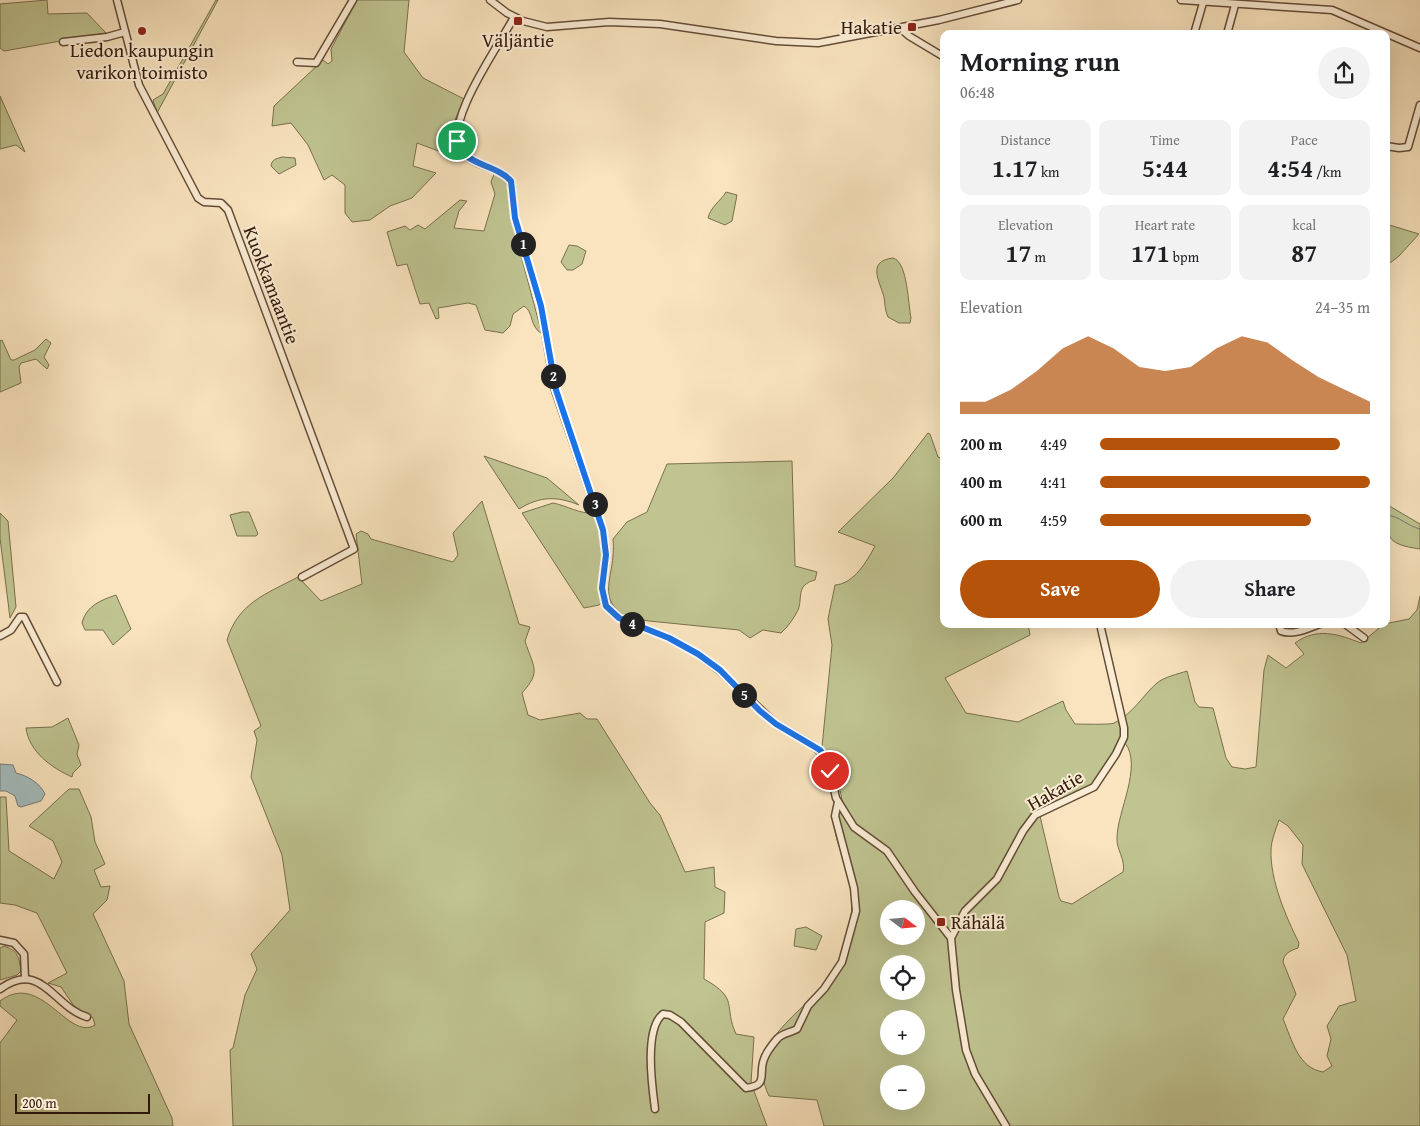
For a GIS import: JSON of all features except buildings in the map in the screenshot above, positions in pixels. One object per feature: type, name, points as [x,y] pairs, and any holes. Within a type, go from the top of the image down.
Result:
[{"type":"street","name":"Kuokkamaantie","points":[[117,0],[139,85],[198,198],[204,202],[221,203],[228,210],[354,549],[302,577]]},
{"type":"street","points":[[297,62],[316,63],[353,0]]},
{"type":"street","points":[[490,0],[514,17],[536,25],[557,28],[610,22],[660,24],[802,43],[845,39],[1018,0]]},
{"type":"street","points":[[1181,0],[1203,3],[1332,10],[1354,17],[1382,30]]},
{"type":"street","points":[[1195,30],[1203,3]]},
{"type":"street","points":[[1228,30],[1235,5]]},
{"type":"street","points":[[514,17],[465,106],[459,123],[457,141],[464,155],[498,170],[511,181],[515,218],[541,306],[556,390],[603,530],[606,555],[602,588],[603,600],[619,618],[669,638],[698,654],[720,670],[771,720],[820,750],[828,762],[838,802],[854,827],[887,851],[915,892],[952,938],[959,1019],[966,1050],[975,1074],[1006,1126]]},
{"type":"street","points":[[900,28],[908,36],[940,55]]},
{"type":"street","points":[[63,42],[107,37],[125,32]]},
{"type":"street","points":[[1390,34],[1420,48]]},
{"type":"street","points":[[1390,147],[1408,147],[1420,105]]},
{"type":"street","points":[[0,636],[11,630],[20,617],[24,618],[57,682]]},
{"type":"street","name":"Hakatie","points":[[952,938],[965,911],[997,879],[1023,831],[1035,815],[1094,787],[1116,754],[1124,737],[1124,728],[1101,628]]},
{"type":"street","points":[[1280,628],[1285,633],[1310,628]]},
{"type":"street","points":[[1350,628],[1364,638]]},
{"type":"street","points":[[655,1108],[652,1082],[652,1039],[656,1019],[662,1014],[670,1014],[681,1022],[746,1088],[757,1086],[761,1082],[764,1059],[776,1041],[782,1034],[797,1029],[808,1006],[824,989],[842,962],[856,911],[854,888],[835,816],[838,802]]},
{"type":"street","points":[[0,940],[14,943],[24,954],[25,979]]},
{"type":"street","points":[[0,989],[25,979],[47,986],[70,1009],[87,1017]]},
{"type":"green space","points":[[47,0],[48,14],[87,13],[106,33],[4,51],[0,48],[0,4]]},
{"type":"green space","points":[[216,0],[218,0],[157,113],[153,100],[163,94]]},
{"type":"green space","points":[[357,0],[409,0],[404,52],[423,78],[464,99],[455,120],[455,149],[452,156],[417,143],[413,166],[436,173],[412,198],[390,206],[370,220],[352,222],[345,213],[345,185],[332,175],[324,180],[308,145],[291,123],[272,126],[274,106],[323,60],[328,64],[332,61],[331,49]]},
{"type":"green space","points":[[0,96],[25,152],[16,145],[0,149]]},
{"type":"green space","points":[[282,157],[295,158],[296,165],[279,174],[271,166],[273,161]]},
{"type":"green space","points":[[494,174],[507,183],[512,222],[542,334],[535,327],[529,312],[524,306],[513,314],[510,326],[503,333],[485,330],[476,305],[468,303],[438,308],[439,318],[436,319],[429,303],[420,304],[407,264],[397,266],[387,232],[405,226],[410,230],[418,225],[425,229],[460,200],[467,201],[459,211],[454,228],[484,231],[495,194],[491,182]]},
{"type":"green space","points":[[726,192],[737,195],[732,221],[725,225],[708,218],[711,210]]},
{"type":"green space","points":[[1390,225],[1419,234],[1390,263]]},
{"type":"green space","points":[[569,245],[577,246],[586,251],[582,264],[573,270],[567,270],[561,262]]},
{"type":"green space","points":[[893,258],[902,267],[911,318],[910,323],[899,323],[888,317],[886,312],[877,268],[880,263]]},
{"type":"green space","points":[[46,339],[51,343],[44,357],[49,365],[47,369],[36,359],[21,363],[19,367],[21,383],[0,392],[0,341],[2,340],[11,360],[14,360],[35,350]]},
{"type":"green space","points":[[928,433],[938,457],[940,458],[940,628],[1029,628],[1030,635],[945,678],[966,713],[1018,722],[1063,701],[1066,710],[1075,724],[1112,724],[1126,715],[1160,681],[1187,671],[1195,702],[1199,707],[1213,708],[1226,758],[1232,767],[1245,769],[1256,767],[1264,670],[1268,655],[1286,668],[1304,654],[1295,643],[1311,635],[1336,635],[1361,643],[1379,628],[1390,628],[1390,623],[1409,619],[1417,610],[1420,596],[1420,1126],[824,1126],[817,1100],[769,1096],[763,1076],[764,1058],[771,1042],[782,1027],[823,986],[840,958],[849,931],[852,904],[851,890],[849,876],[835,830],[835,823],[842,800],[834,772],[822,747],[832,645],[828,619],[835,585],[842,584],[854,576],[864,565],[875,546],[838,532],[893,478]],"holes":[[[1125,743],[1130,753],[1130,776],[1117,838],[1124,868],[1123,872],[1072,904],[1061,901],[1040,816],[1094,790]],[[1279,820],[1288,826],[1303,845],[1302,864],[1347,955],[1356,1001],[1339,1006],[1327,1026],[1331,1039],[1327,1056],[1332,1066],[1323,1072],[1307,1065],[1302,1059],[1293,1044],[1283,1019],[1296,994],[1283,962],[1288,953],[1298,948],[1299,943],[1284,910],[1276,886],[1271,862],[1271,846]]]},
{"type":"green space","points":[[484,456],[547,478],[579,505],[563,500],[549,499],[534,502],[519,509]]},
{"type":"green space","points":[[792,461],[795,566],[817,572],[815,580],[809,582],[802,589],[798,610],[791,622],[781,633],[763,630],[750,638],[739,630],[643,620],[641,624],[625,616],[615,607],[610,599],[609,589],[613,539],[627,522],[647,512],[667,464]]},
{"type":"green space","points":[[482,501],[519,624],[530,627],[525,641],[533,663],[534,674],[522,693],[528,715],[540,720],[580,713],[587,719],[597,719],[650,803],[660,815],[685,872],[714,867],[715,887],[725,892],[724,913],[705,922],[704,979],[715,986],[727,998],[736,1034],[754,1037],[751,1083],[767,1126],[233,1126],[230,1050],[233,1048],[245,995],[257,969],[251,954],[290,910],[282,855],[251,777],[257,740],[254,731],[261,726],[227,640],[232,627],[238,617],[255,601],[298,577],[321,601],[362,584],[356,534],[361,531],[368,534],[371,539],[453,562],[458,555],[453,533]]},
{"type":"green space","points":[[553,503],[578,511],[594,513],[604,547],[601,585],[602,602],[599,605],[584,608],[522,513]]},
{"type":"green space","points":[[1390,506],[1420,524],[1420,549],[1408,547],[1394,541],[1390,537]]},
{"type":"green space","points":[[249,512],[258,534],[256,536],[237,536],[230,515]]},
{"type":"green space","points":[[0,513],[8,521],[16,607],[10,618],[0,538]]},
{"type":"green space","points":[[116,595],[131,629],[113,645],[103,630],[85,630],[82,623],[87,612],[95,604]]},
{"type":"green space","points":[[68,718],[79,745],[77,754],[81,765],[73,773],[72,777],[49,764],[37,752],[28,737],[26,728],[52,727]]},
{"type":"green space","points":[[69,789],[79,789],[91,817],[95,842],[105,864],[94,870],[101,887],[110,886],[107,900],[93,914],[124,981],[129,1024],[172,1118],[173,1126],[0,1126],[0,1043],[17,1020],[0,1006],[0,1001],[15,994],[28,994],[41,999],[75,1024],[85,1028],[95,1025],[93,1018],[76,1009],[61,987],[48,983],[67,973],[37,913],[15,905],[0,903],[0,797],[6,797],[9,851],[54,879],[62,862],[53,841],[29,826]]},
{"type":"green space","points":[[806,927],[822,936],[816,950],[794,946],[796,929]]},
{"type":"green space","points":[[4,946],[15,952],[21,971],[17,975],[0,980],[0,948]]},
{"type":"water","points":[[0,764],[13,765],[16,773],[37,783],[45,794],[41,801],[21,807],[18,806],[15,796],[6,791],[0,791]]},
{"type":"waterway","points":[[1390,516],[1420,529]]},
{"type":"place","name":"Väljäntie","points":[[518,21]]},
{"type":"place","name":"Hakatie","points":[[912,27]]},
{"type":"place","name":"Liedon kaupungin varikon toimisto","points":[[142,31]]},
{"type":"place","name":"Rähälä","points":[[941,922]]},
{"type":"route","points":[[457,141],[458,147],[464,155],[498,170],[511,181],[514,193],[515,218],[541,306],[559,403],[596,505],[603,530],[606,555],[602,594],[606,606],[619,618],[669,638],[698,654],[720,670],[760,711],[776,724],[820,750],[828,762],[830,771]]}]
